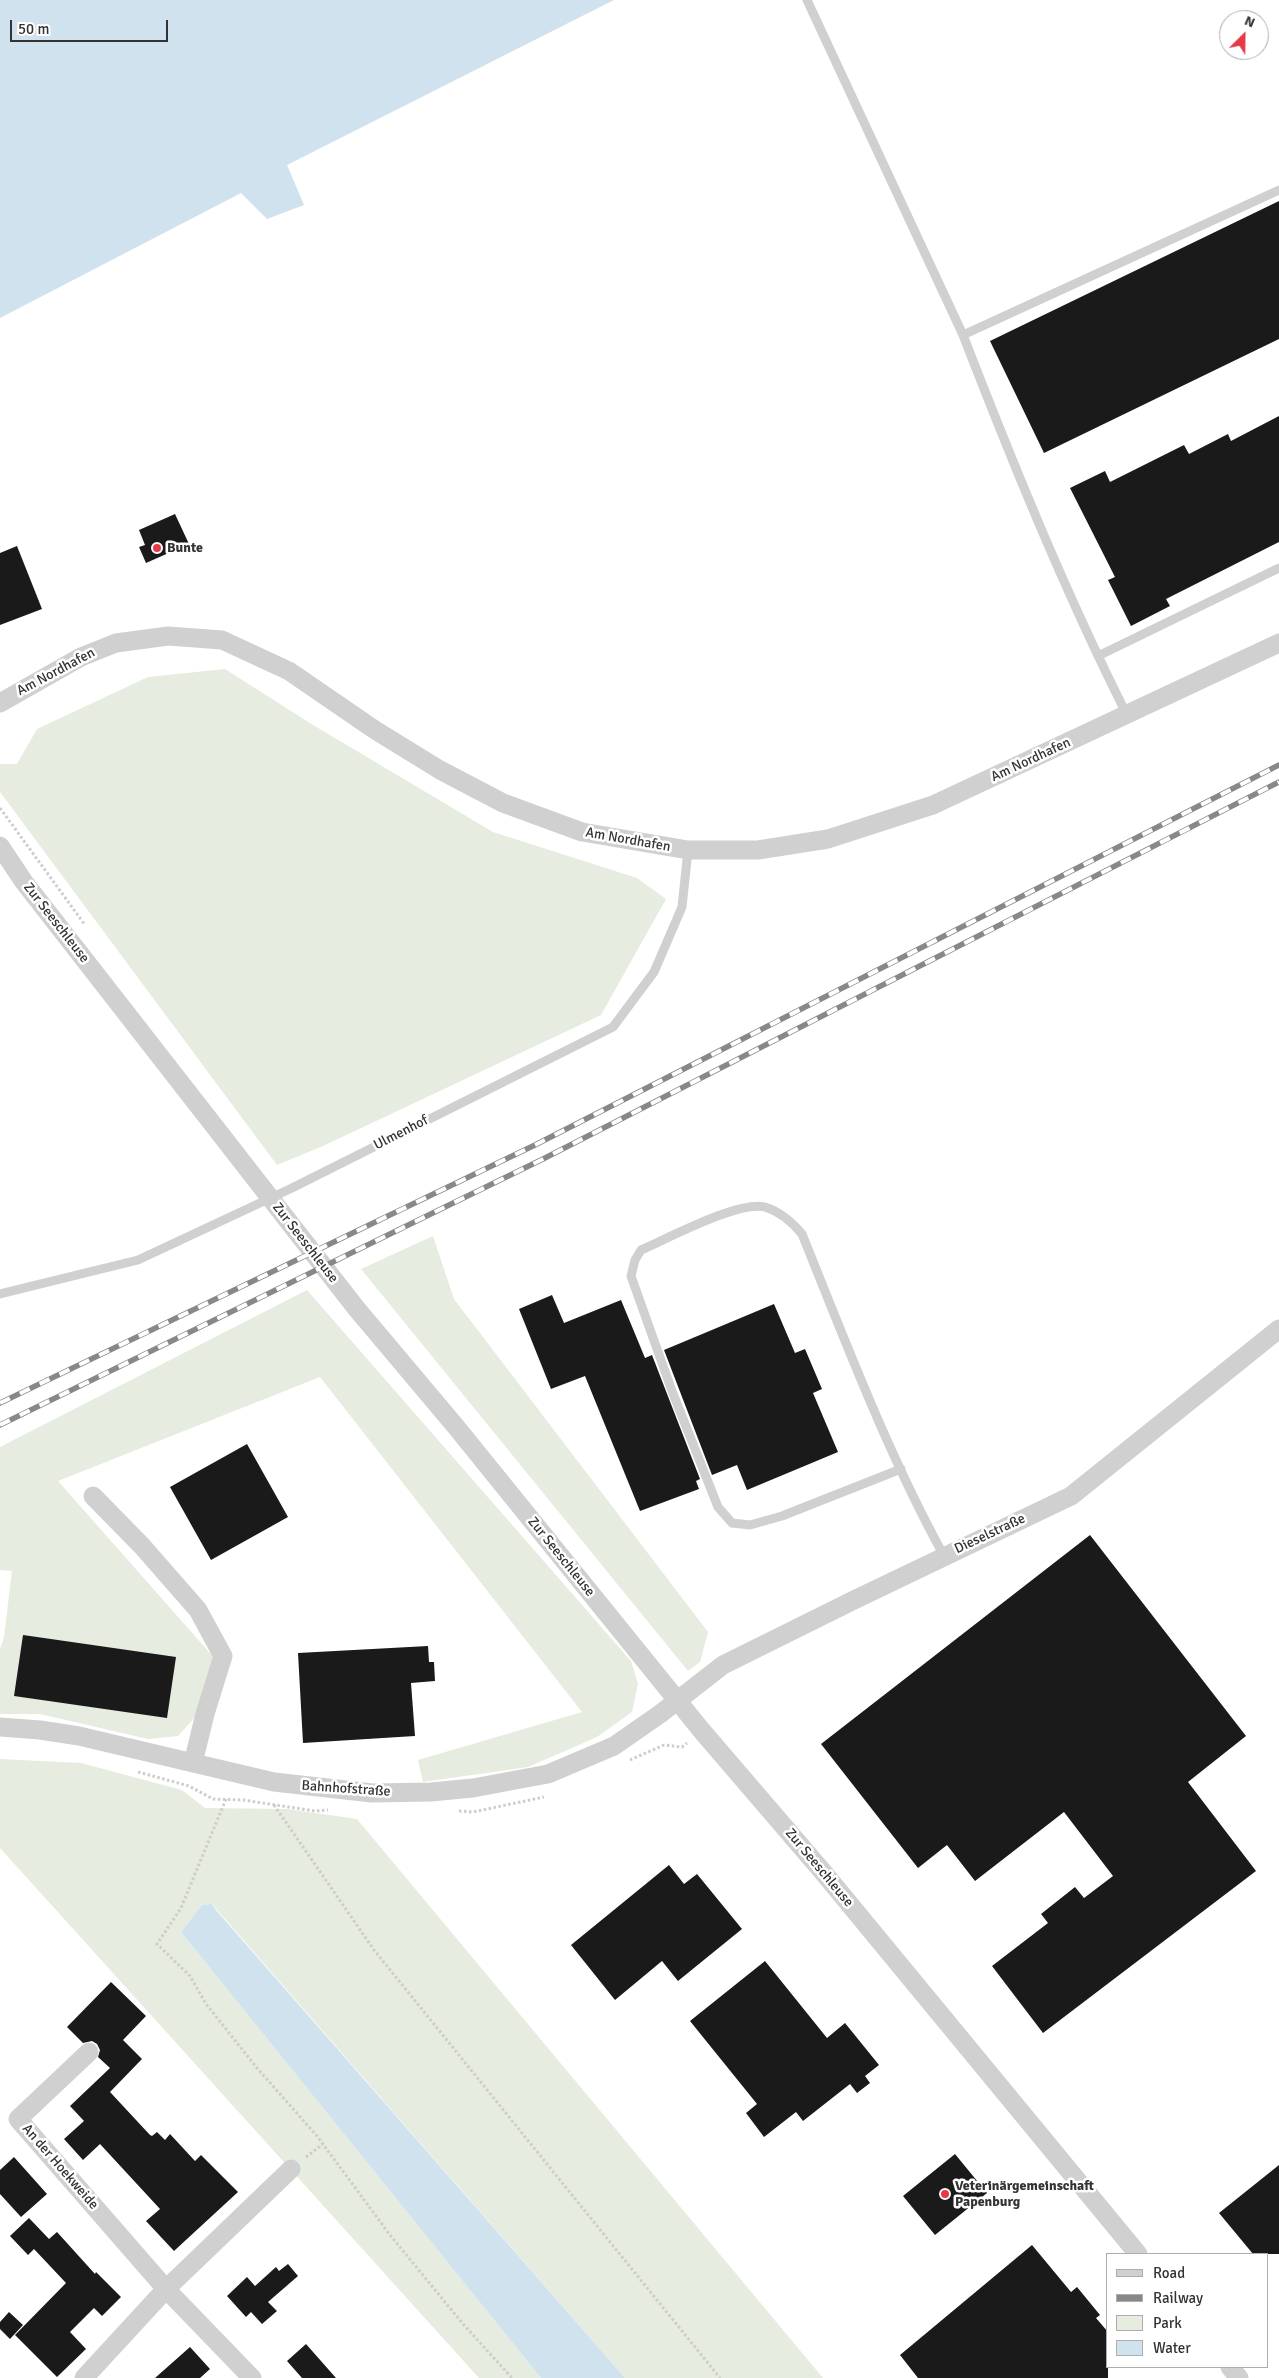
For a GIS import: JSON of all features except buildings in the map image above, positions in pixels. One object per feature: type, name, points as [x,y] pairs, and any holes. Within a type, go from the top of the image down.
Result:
[{"type":"street","name":"Am Nordhafen","points":[[0,703],[81,657],[116,643],[168,636],[222,640],[289,671],[375,730],[440,770],[503,803],[582,832],[688,850],[758,850],[828,839],[933,805],[1127,716],[1279,643]]},
{"type":"street","name":"Zur Seeschleuse","points":[[0,846],[30,890],[356,1308],[457,1428],[677,1701],[823,1872],[1137,2253]]},
{"type":"street","name":"Dieselstraße","points":[[677,1701],[723,1666],[944,1556],[1071,1496],[1279,1329]]},
{"type":"street","points":[[93,1496],[142,1546],[198,1610],[223,1656],[205,1714],[193,1763]]},
{"type":"street","name":"Bahnhofstraße","points":[[0,1727],[79,1736],[274,1782],[372,1793],[431,1792],[473,1788],[548,1774],[614,1746],[677,1701]]},
{"type":"street","name":"An der Hoekweide","points":[[89,2052],[18,2119],[166,2290],[252,2378]]},
{"type":"street","points":[[84,2378],[166,2290],[291,2169]]},
{"type":"street","points":[[1231,2368],[1239,2378]]},
{"type":"lane","points":[[807,0],[963,335],[1024,493],[1127,716]]},
{"type":"lane","points":[[963,335],[1279,190]]},
{"type":"lane","points":[[1098,656],[1279,568]]},
{"type":"lane","name":"Ulmenhof","points":[[0,1294],[138,1260],[292,1188],[613,1026],[654,972],[682,907],[688,850]]},
{"type":"lane","points":[[901,1469],[782,1516],[750,1525],[732,1523],[718,1507],[672,1391],[631,1276],[635,1260],[641,1250],[733,1210],[764,1207],[790,1220],[802,1234],[863,1386],[944,1556]]},
{"type":"path","points":[[132,1771],[189,1786],[212,1799],[274,1805],[374,1950],[720,2378]]},
{"type":"path","points":[[226,1800],[181,1908],[158,1944],[190,1976],[206,2004],[257,2068],[317,2136],[390,2235],[463,2324],[512,2378]]},
{"type":"green space","points":[[225,669],[313,725],[493,832],[637,878],[666,899],[601,1015],[323,1146],[277,1165],[0,792],[0,764],[17,764],[37,729],[148,677]]},
{"type":"green space","points":[[433,1236],[454,1299],[708,1632],[700,1662],[688,1671],[361,1269]]},
{"type":"green space","points":[[307,1290],[631,1661],[638,1684],[632,1712],[597,1737],[528,1767],[423,1782],[418,1760],[582,1712],[320,1377],[58,1481],[217,1661],[196,1716],[178,1736],[148,1739],[40,1714],[0,1714],[0,1649],[4,1637],[12,1571],[0,1570],[0,1447]]},
{"type":"green space","points":[[0,1759],[81,1763],[182,1790],[205,1808],[287,1809],[357,1819],[823,2378],[625,2378],[212,1904],[202,1905],[181,1932],[541,2378],[479,2378],[0,1848]]},
{"type":"water","points":[[0,0],[614,0],[287,165],[304,205],[267,219],[241,193],[0,318]]},
{"type":"water","points":[[212,1904],[625,2378],[541,2378],[181,1932],[202,1905]]},
{"type":"railway","points":[[0,1403],[535,1145],[1279,765]]},
{"type":"railway","points":[[0,1425],[543,1159],[1279,782]]},
{"type":"place","name":"Bunte","points":[[157,548]]},
{"type":"place","name":"Veterinärgemeinschaft Papenburg","points":[[945,2194]]}]
